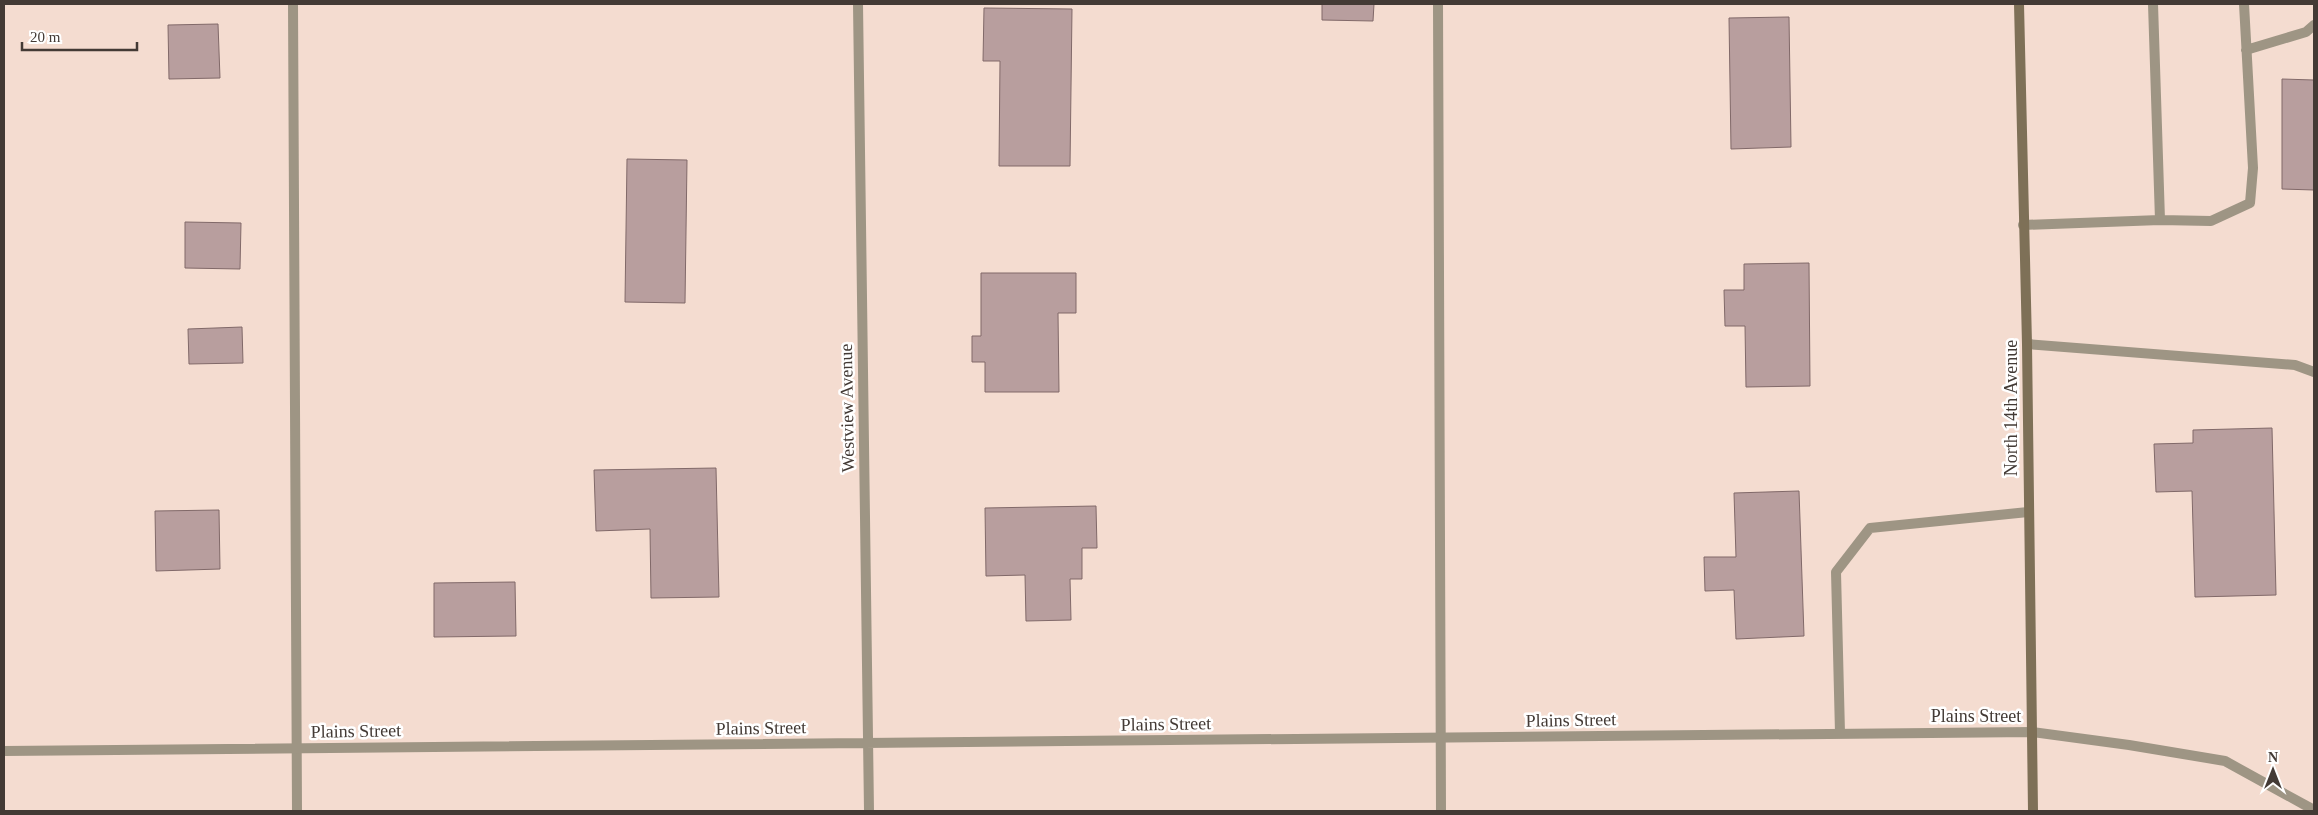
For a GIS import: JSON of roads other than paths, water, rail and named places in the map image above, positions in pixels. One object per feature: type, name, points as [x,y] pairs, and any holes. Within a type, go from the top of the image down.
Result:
[{"type":"street","points":[[293,4],[297,811]]},
{"type":"street","name":"Westview Avenue","points":[[858,4],[868,811]]},
{"type":"street","points":[[1438,4],[1441,811]]},
{"type":"street","name":"North 14th Avenue","points":[[2019,4],[2028,344],[2028,512],[2033,811]]},
{"type":"street","points":[[2153,4],[2160,220]]},
{"type":"street","points":[[2024,225],[2160,220],[2211,221],[2250,203],[2253,168],[2244,4]]},
{"type":"street","points":[[2246,50],[2306,32],[2314,25]]},
{"type":"street","points":[[2028,344],[2295,365],[2314,372]]},
{"type":"street","points":[[1840,733],[1836,572],[1870,528],[2028,512]]},
{"type":"street","name":"Plains Street","points":[[4,751],[2032,732],[2129,745],[2225,761],[2314,810]]}]
